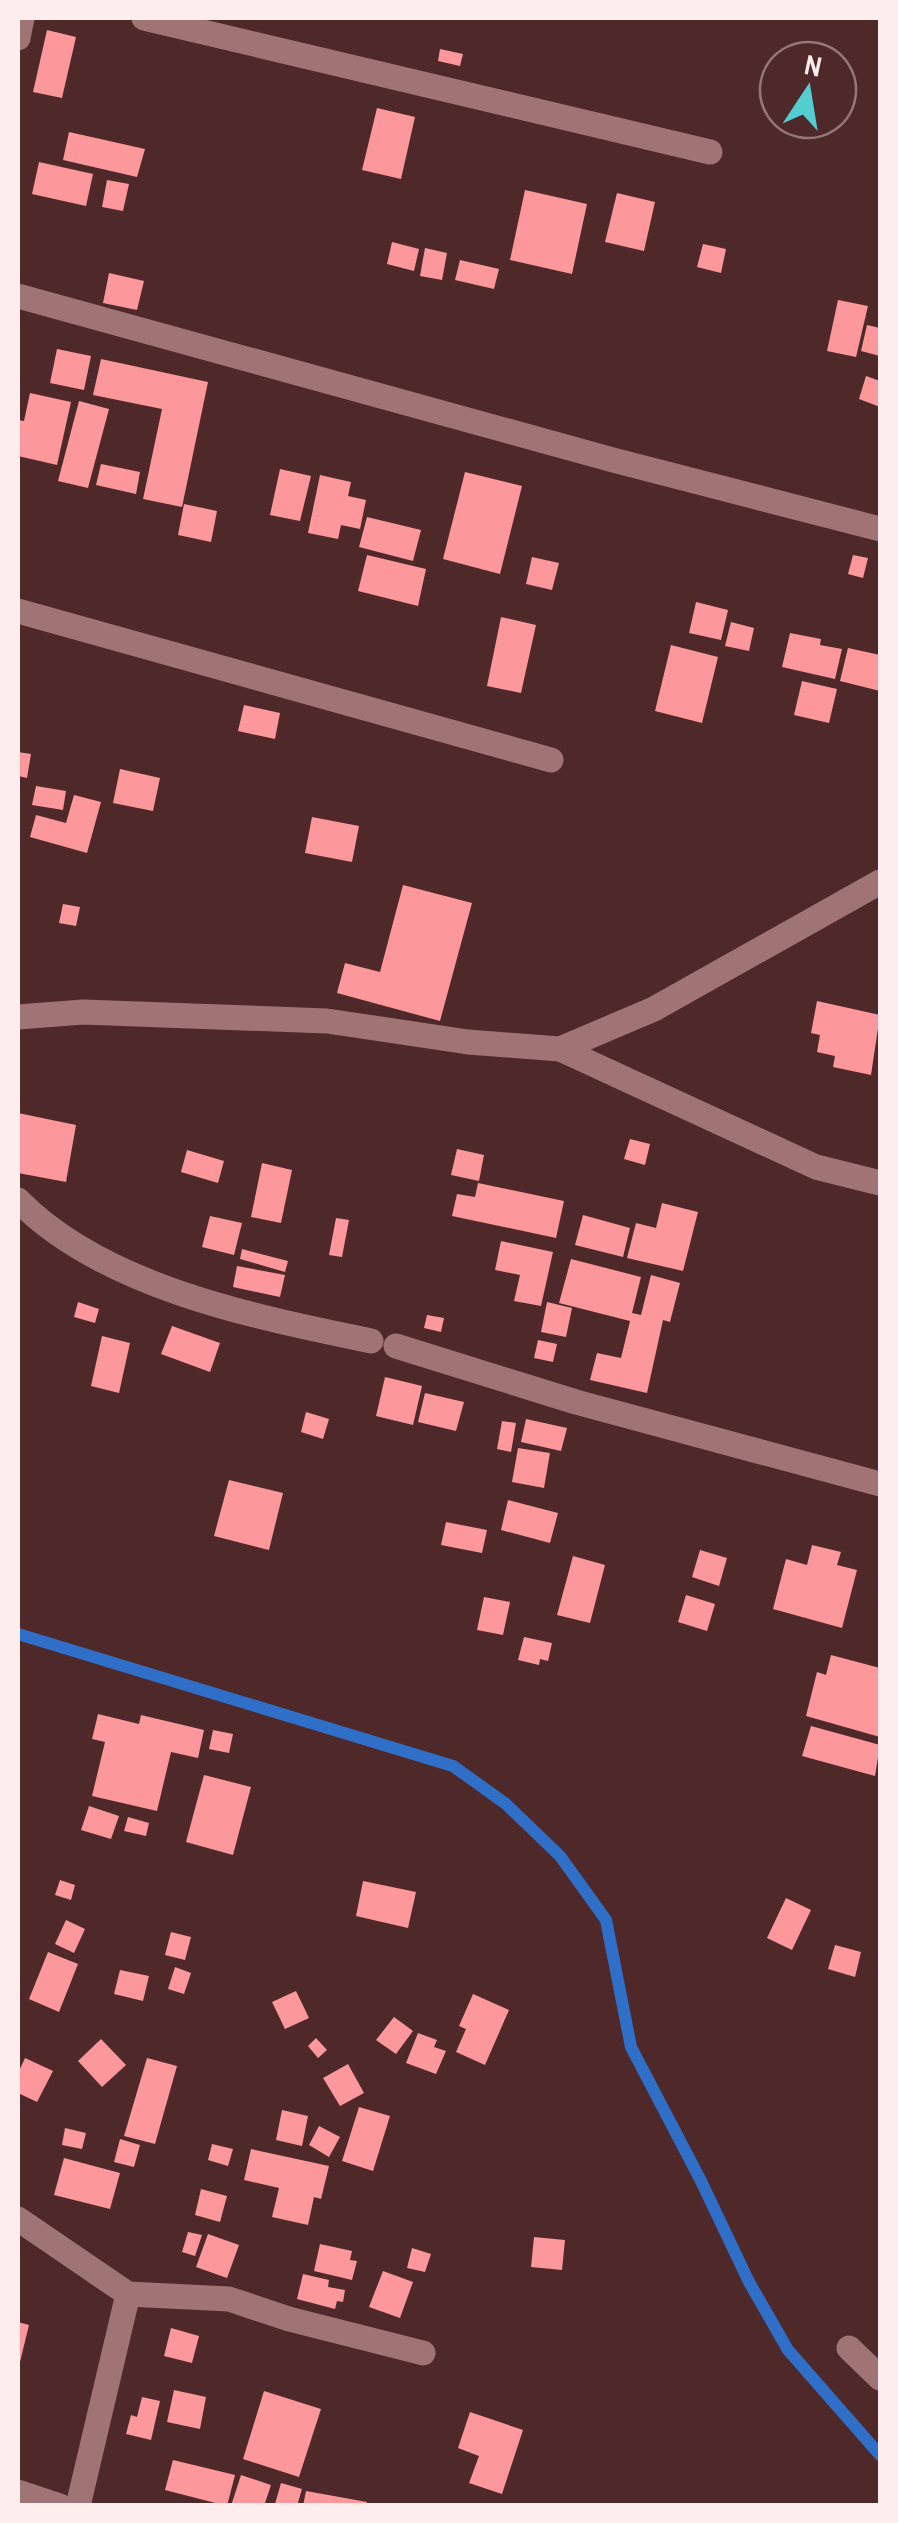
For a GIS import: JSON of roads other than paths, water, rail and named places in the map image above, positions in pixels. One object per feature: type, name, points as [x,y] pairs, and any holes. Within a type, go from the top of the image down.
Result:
[{"type":"street","points":[[18,38],[22,18]]},
{"type":"street","points":[[144,18],[710,152]]},
{"type":"street","points":[[18,296],[613,460],[880,529]]},
{"type":"street","points":[[18,610],[551,760]]},
{"type":"street","points":[[560,1049],[654,1009],[880,882]]},
{"type":"street","points":[[18,1017],[83,1012],[327,1020],[468,1042],[560,1049],[816,1166],[880,1183]]},
{"type":"street","points":[[18,1200],[105,1264],[250,1316],[383,1344],[576,1402],[880,1484]]},
{"type":"street","points":[[18,2219],[128,2294],[230,2299],[423,2353]]},
{"type":"street","points":[[78,2506],[128,2294]]},
{"type":"street","points":[[849,2348],[880,2378]]},
{"type":"street","points":[[18,2492],[60,2506]]},
{"type":"waterway","points":[[18,1634],[453,1766],[506,1804],[560,1856],[606,1920],[631,2047],[749,2282],[788,2350],[880,2455]]}]
